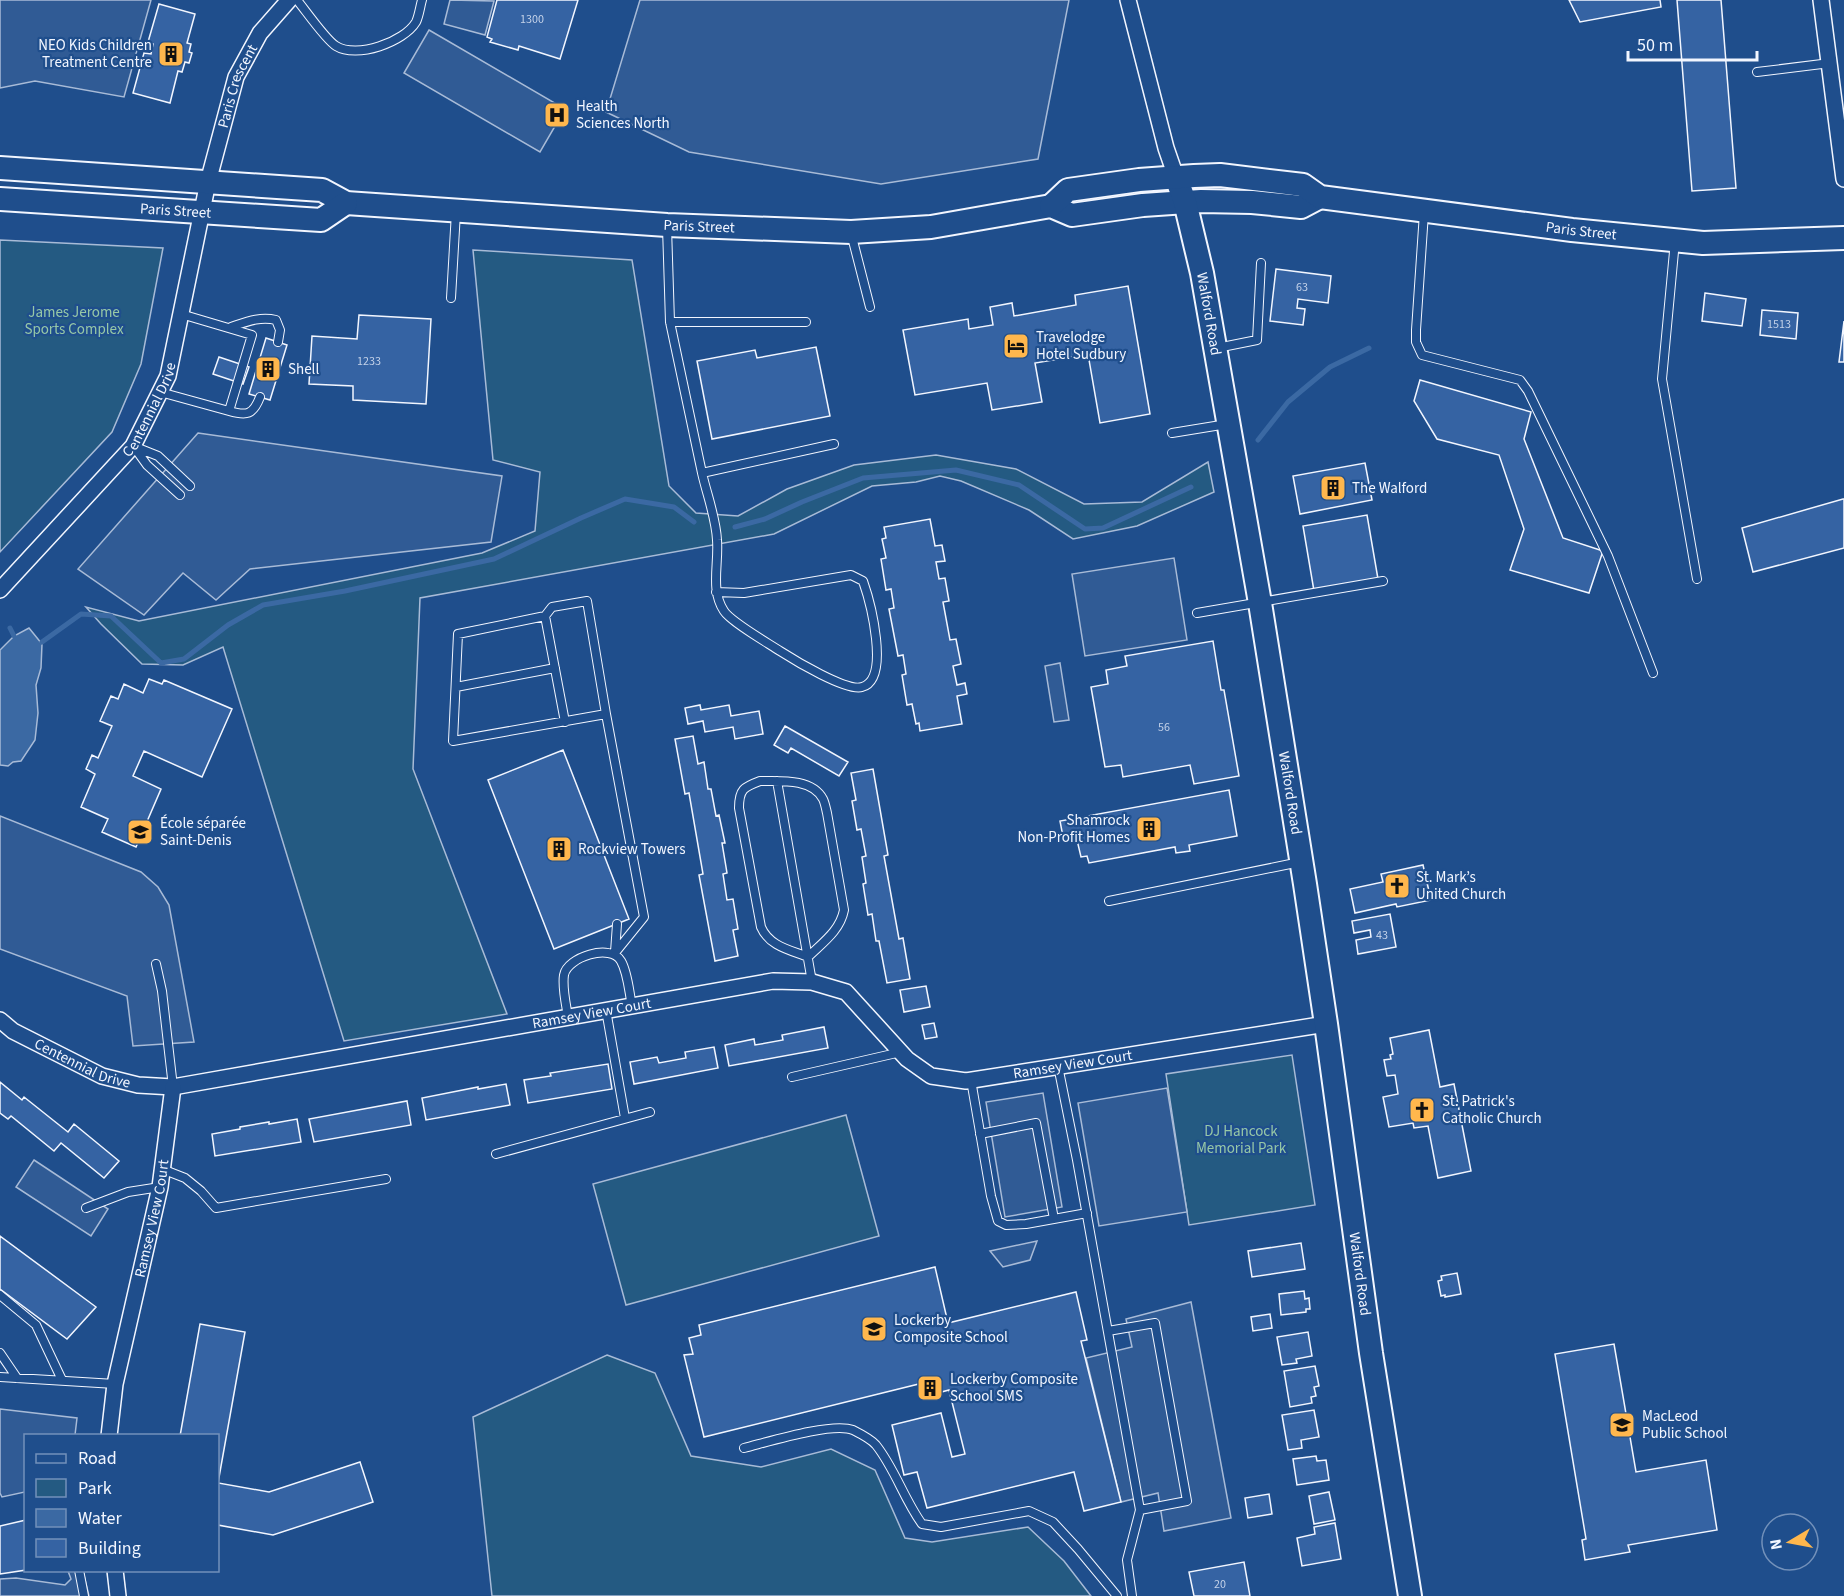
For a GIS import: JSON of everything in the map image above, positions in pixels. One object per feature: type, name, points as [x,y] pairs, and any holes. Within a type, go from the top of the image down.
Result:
[{"type":"main road","name":"Paris Street","points":[[0,168],[322,190],[346,203],[666,225],[851,232],[931,227],[1051,206],[1072,215],[1143,205],[1218,200],[1301,207],[1320,197]]},
{"type":"main road","name":"Paris Street","points":[[1051,206],[1068,190],[1139,180],[1220,175],[1303,185],[1320,197],[1572,230],[1703,243],[1844,238]]},
{"type":"main road","name":"Walford Road","points":[[1176,177],[1185,202],[1202,273],[1260,603],[1302,861],[1371,1353],[1410,1596]]},
{"type":"main road","name":"Paris Street","points":[[0,199],[321,220],[346,203]]},
{"type":"street","name":"Paris Crescent","points":[[208,182],[236,77],[260,33],[289,0]]},
{"type":"street","name":"Walford Road","points":[[1128,0],[1176,177]]},
{"type":"street","points":[[1821,0],[1844,179]]},
{"type":"street","name":"Centennial Drive","points":[[0,590],[133,446],[168,376],[208,182]]},
{"type":"street","name":"Ramsey View Court","points":[[109,1434],[115,1384],[160,1187],[173,1087],[773,981],[812,982],[846,992],[907,1059],[932,1076],[972,1080],[1326,1024]]},
{"type":"street","name":"Centennial Drive","points":[[0,1020],[13,1031],[102,1076],[138,1085],[173,1087]]},
{"type":"street","points":[[115,1572],[116,1596]]},
{"type":"lane","points":[[297,0],[336,46],[360,51],[381,46],[404,36],[416,22],[422,0]]},
{"type":"lane","points":[[1757,72],[1830,63]]},
{"type":"lane","points":[[450,298],[456,210]]},
{"type":"lane","points":[[1424,212],[1416,342],[1422,354],[1520,380],[1528,391],[1608,556],[1653,673]]},
{"type":"lane","points":[[666,225],[670,322],[717,540],[716,592],[724,612],[800,664],[850,688],[862,687],[871,682],[876,669],[876,644],[863,581],[851,575],[744,593],[716,592]]},
{"type":"lane","points":[[851,232],[870,307]]},
{"type":"lane","points":[[1675,240],[1662,379],[1697,579]]},
{"type":"lane","points":[[1215,349],[1257,340],[1261,263]]},
{"type":"lane","points":[[181,314],[252,334],[229,411]]},
{"type":"lane","points":[[229,328],[255,319],[269,318],[276,320],[280,330],[278,342]]},
{"type":"lane","points":[[670,322],[806,322]]},
{"type":"lane","points":[[160,392],[243,415],[256,408],[260,397]]},
{"type":"lane","points":[[1172,433],[1228,424]]},
{"type":"lane","points":[[702,473],[834,444]]},
{"type":"lane","points":[[133,446],[158,456],[190,486]]},
{"type":"lane","points":[[133,446],[147,465],[180,495]]},
{"type":"lane","points":[[1197,613],[1383,581]]},
{"type":"lane","points":[[606,714],[453,741],[458,634],[545,616],[552,607],[587,601],[644,917],[614,954]]},
{"type":"lane","points":[[545,616],[565,722]]},
{"type":"lane","points":[[456,687],[555,668]]},
{"type":"lane","points":[[760,781],[806,784],[822,798],[827,813],[844,910],[842,920],[836,930],[808,957],[771,942],[760,927],[739,808],[741,791],[746,786],[760,781]]},
{"type":"lane","points":[[777,781],[812,982]]},
{"type":"lane","points":[[1109,901],[1302,861]]},
{"type":"lane","points":[[614,954],[617,924]]},
{"type":"lane","points":[[568,1017],[564,975],[568,967],[579,959],[602,952],[614,954],[621,960],[632,1006]]},
{"type":"lane","points":[[156,964],[162,991],[173,1087]]},
{"type":"lane","points":[[606,1010],[626,1118]]},
{"type":"lane","points":[[792,1077],[901,1052]]},
{"type":"lane","points":[[1058,1066],[1087,1213],[1140,1510],[1127,1560],[1132,1596]]},
{"type":"lane","points":[[972,1080],[991,1196],[998,1221],[1006,1225],[1016,1225],[1087,1213]]},
{"type":"lane","points":[[496,1154],[650,1112]]},
{"type":"lane","points":[[980,1134],[1036,1123],[1054,1219]]},
{"type":"lane","points":[[162,1169],[185,1178],[216,1208],[386,1179]]},
{"type":"lane","points":[[86,1208],[128,1192],[160,1187]]},
{"type":"lane","points":[[0,1295],[36,1325],[62,1380]]},
{"type":"lane","points":[[1108,1331],[1155,1323],[1188,1501],[1140,1510]]},
{"type":"lane","points":[[0,1353],[17,1378]]},
{"type":"lane","points":[[0,1377],[115,1384]]},
{"type":"lane","points":[[744,1448],[825,1429],[851,1429],[874,1443],[893,1472],[912,1511],[922,1524],[941,1527],[1029,1511],[1053,1522],[1117,1596]]},
{"type":"lane","points":[[79,1572],[84,1596]]},
{"type":"green space","name":"James Jerome Sports Complex","points":[[0,240],[163,248],[141,364],[112,432],[0,552]]},
{"type":"green space","points":[[473,250],[632,260],[669,486],[696,513],[738,516],[787,489],[854,465],[936,455],[1016,469],[1084,504],[1142,502],[1208,462],[1214,492],[1137,526],[1073,539],[1029,510],[961,481],[940,476],[916,482],[872,486],[774,534],[420,598],[413,769],[507,1014],[344,1041],[223,647],[183,665],[142,664],[86,607],[139,621],[482,553],[535,531],[540,472],[493,460]]},
{"type":"green space","name":"DJ Hancock Memorial Park","points":[[1292,1055],[1315,1205],[1189,1225],[1166,1074]]},
{"type":"green space","points":[[846,1115],[879,1236],[626,1305],[593,1184]]},
{"type":"green space","points":[[607,1355],[655,1373],[691,1456],[761,1467],[831,1449],[875,1470],[905,1538],[932,1542],[1028,1527],[1064,1561],[1091,1596],[492,1596],[473,1417]]},
{"type":"shaded area","points":[[0,0],[151,0],[124,97],[35,81],[0,88]]},
{"type":"shaded area","points":[[450,0],[494,1],[485,35],[444,24]]},
{"type":"shaded area","points":[[640,0],[1069,0],[1038,159],[881,184],[689,152],[606,112]]},
{"type":"shaded area","points":[[429,30],[565,109],[540,152],[404,73]]},
{"type":"shaded area","points":[[198,433],[502,476],[491,542],[250,569],[216,600],[183,573],[144,615],[78,569]]},
{"type":"shaded area","points":[[1174,558],[1187,640],[1085,656],[1072,574]]},
{"type":"shaded area","points":[[1060,663],[1069,720],[1054,722],[1045,666]]},
{"type":"shaded area","points":[[0,816],[141,872],[158,887],[169,905],[194,1042],[133,1046],[127,996],[0,949]]},
{"type":"shaded area","points":[[1167,1088],[1187,1212],[1099,1226],[1078,1103]]},
{"type":"shaded area","points":[[1043,1093],[1062,1207],[1005,1217],[986,1102]]},
{"type":"shaded area","points":[[34,1160],[108,1209],[91,1236],[16,1187]]},
{"type":"shaded area","points":[[1037,1241],[1030,1260],[1003,1267],[990,1251]]},
{"type":"shaded area","points":[[1191,1302],[1231,1518],[1164,1531],[1158,1493],[1121,1502],[1086,1358],[1132,1347],[1126,1319]]},
{"type":"shaded area","points":[[0,1409],[77,1418],[75,1434],[24,1434],[24,1492],[2,1497],[0,1493]]},
{"type":"shaded area","points":[[68,1572],[83,1572],[89,1596],[0,1596],[0,1579],[16,1578],[65,1585],[71,1579]]},
{"type":"water","points":[[29,628],[42,644],[41,668],[36,685],[38,713],[35,740],[21,761],[13,762],[8,766],[0,765],[0,650],[14,636]]},
{"type":"building","points":[[497,0],[578,0],[560,59],[519,46],[518,50],[490,42],[492,39],[487,37]]},
{"type":"building","points":[[1569,0],[1660,0],[1661,7],[1580,22]]},
{"type":"building","points":[[1677,0],[1721,0],[1736,188],[1692,191]]},
{"type":"building","name":"NEO Kids Children Treatment Centre","points":[[159,4],[195,14],[187,43],[191,44],[189,52],[192,53],[189,63],[185,62],[182,72],[178,71],[170,103],[133,93],[144,53],[151,54],[153,44],[148,42]]},
{"type":"building","points":[[1276,269],[1331,276],[1328,303],[1298,299],[1297,308],[1305,309],[1303,325],[1270,321]]},
{"type":"building","points":[[1128,286],[1150,414],[1100,423],[1088,354],[1035,363],[1042,402],[992,410],[987,383],[915,395],[903,330],[968,319],[969,329],[993,325],[990,307],[1012,303],[1014,316],[1076,305],[1075,295]]},
{"type":"building","points":[[1705,293],[1746,299],[1742,326],[1702,321]]},
{"type":"building","points":[[1762,310],[1798,313],[1796,339],[1760,335]]},
{"type":"building","points":[[359,315],[431,319],[426,404],[353,400],[353,386],[309,384],[312,336],[357,339]]},
{"type":"building","points":[[1844,321],[1844,362],[1839,362]]},
{"type":"building","name":"Shell","points":[[266,338],[287,345],[270,400],[249,394]]},
{"type":"building","points":[[816,347],[830,416],[712,439],[697,361],[755,350],[757,358]]},
{"type":"building","points":[[219,357],[249,367],[243,384],[213,374]]},
{"type":"building","points":[[1420,380],[1531,412],[1524,439],[1563,538],[1603,551],[1589,593],[1510,570],[1524,529],[1499,455],[1437,439],[1414,401]]},
{"type":"building","name":"The Walford","points":[[1365,463],[1372,500],[1300,514],[1293,476]]},
{"type":"building","points":[[1844,499],[1844,548],[1753,572],[1742,528]]},
{"type":"building","points":[[1367,515],[1378,579],[1314,591],[1303,526]]},
{"type":"building","points":[[930,519],[935,546],[942,545],[945,561],[936,562],[939,579],[945,578],[949,601],[943,602],[950,640],[956,639],[961,664],[953,666],[957,685],[965,683],[967,694],[957,696],[962,724],[920,731],[919,723],[916,724],[912,704],[907,705],[902,675],[906,674],[903,655],[898,656],[889,609],[894,608],[891,589],[886,590],[881,559],[886,558],[882,539],[886,538],[884,527]]},
{"type":"building","points":[[1213,641],[1239,776],[1194,784],[1190,765],[1123,777],[1121,765],[1105,767],[1091,687],[1108,684],[1106,670],[1127,666],[1125,656]]},
{"type":"building","points":[[149,679],[162,684],[164,680],[232,709],[202,777],[144,751],[133,776],[161,789],[136,847],[102,832],[108,819],[81,807],[95,774],[86,769],[92,755],[98,758],[112,726],[100,721],[111,696],[118,699],[124,684],[143,693]]},
{"type":"building","points":[[700,705],[701,710],[729,705],[731,716],[759,711],[763,734],[735,739],[733,727],[705,732],[703,721],[688,724],[685,708]]},
{"type":"building","points":[[785,726],[848,762],[839,776],[791,748],[788,753],[774,745]]},
{"type":"building","points":[[693,736],[698,764],[704,762],[708,789],[711,789],[716,816],[719,815],[725,843],[722,843],[727,873],[723,874],[727,900],[733,899],[738,929],[733,930],[738,956],[715,961],[699,875],[703,874],[689,793],[685,794],[675,739]]},
{"type":"building","name":"Rockview Towers","points":[[563,750],[629,919],[554,949],[488,780]]},
{"type":"building","points":[[873,769],[888,855],[884,856],[899,939],[903,938],[910,979],[887,983],[879,941],[876,941],[872,914],[868,915],[862,857],[866,856],[861,829],[857,830],[852,801],[856,800],[851,773]]},
{"type":"building","name":"Shamrock Non-Profit Homes","points":[[1229,790],[1237,836],[1189,845],[1190,851],[1176,853],[1175,847],[1089,863],[1087,856],[1081,857],[1077,840],[1064,842],[1060,821]]},
{"type":"building","name":"St. Mark’s United Church","points":[[1423,865],[1431,900],[1397,907],[1396,904],[1355,913],[1350,889],[1383,882],[1381,874]]},
{"type":"building","points":[[1390,914],[1396,947],[1358,954],[1356,940],[1371,937],[1370,930],[1354,933],[1352,921]]},
{"type":"building","points":[[926,986],[930,1007],[904,1012],[900,990]]},
{"type":"building","points":[[934,1023],[937,1037],[925,1039],[922,1025]]},
{"type":"building","points":[[824,1027],[828,1048],[729,1066],[725,1045],[754,1039],[755,1045],[783,1040],[782,1035]]},
{"type":"building","name":"St. Patrick's Catholic Church","points":[[1429,1030],[1440,1087],[1454,1084],[1471,1171],[1438,1178],[1428,1126],[1414,1128],[1413,1123],[1389,1127],[1383,1097],[1398,1094],[1395,1075],[1387,1076],[1384,1060],[1391,1059],[1390,1055],[1393,1054],[1390,1038]]},
{"type":"building","points":[[714,1047],[718,1068],[634,1084],[630,1062],[657,1057],[659,1063],[686,1058],[685,1052]]},
{"type":"building","points":[[608,1064],[612,1089],[528,1103],[524,1080],[551,1076],[550,1073]]},
{"type":"building","points":[[0,1082],[22,1100],[24,1097],[68,1132],[74,1124],[119,1161],[104,1178],[61,1143],[54,1151],[11,1116],[8,1119],[0,1113]]},
{"type":"building","points":[[506,1084],[510,1105],[426,1120],[422,1098]]},
{"type":"building","points":[[407,1101],[411,1125],[314,1142],[309,1119]]},
{"type":"building","points":[[297,1119],[301,1142],[215,1156],[212,1134],[240,1129],[240,1127]]},
{"type":"building","points":[[0,1236],[96,1307],[67,1339],[0,1289]]},
{"type":"building","points":[[1301,1243],[1305,1269],[1252,1277],[1248,1251]]},
{"type":"building","points":[[935,1267],[948,1323],[1076,1292],[1087,1340],[1081,1341],[1121,1502],[1084,1511],[1074,1472],[927,1508],[917,1472],[904,1475],[892,1425],[941,1413],[952,1457],[965,1454],[949,1390],[934,1394],[931,1381],[704,1437],[684,1355],[693,1354],[689,1338],[701,1335],[699,1325]]},
{"type":"building","points":[[1457,1273],[1461,1294],[1441,1296],[1438,1281],[1442,1280],[1441,1276]]},
{"type":"building","points":[[1304,1291],[1305,1299],[1309,1298],[1310,1309],[1306,1309],[1306,1312],[1281,1315],[1279,1294]]},
{"type":"building","points":[[1270,1314],[1272,1328],[1253,1331],[1251,1317]]},
{"type":"building","points":[[200,1324],[245,1332],[219,1477],[219,1434],[180,1434]]},
{"type":"building","points":[[1308,1332],[1312,1356],[1296,1359],[1297,1363],[1282,1365],[1277,1337]]},
{"type":"building","points":[[1614,1344],[1636,1472],[1706,1460],[1717,1530],[1628,1545],[1630,1552],[1585,1560],[1582,1540],[1586,1539],[1555,1354]]},
{"type":"building","points":[[1315,1366],[1319,1386],[1314,1387],[1316,1396],[1311,1397],[1312,1403],[1290,1407],[1284,1371]]},
{"type":"building","points":[[1314,1410],[1319,1437],[1301,1440],[1302,1448],[1288,1450],[1282,1415]]},
{"type":"building","points":[[1316,1456],[1317,1461],[1326,1460],[1329,1480],[1297,1485],[1293,1459]]},
{"type":"building","points":[[360,1462],[373,1502],[273,1535],[219,1525],[219,1483],[269,1492]]},
{"type":"building","points":[[1329,1492],[1335,1520],[1314,1524],[1309,1496]]},
{"type":"building","points":[[1269,1494],[1272,1514],[1248,1518],[1245,1498]]},
{"type":"building","points":[[24,1520],[24,1570],[0,1574],[0,1526]]},
{"type":"building","points":[[1335,1523],[1341,1559],[1302,1566],[1297,1538],[1315,1534],[1314,1527]]},
{"type":"building","points":[[1244,1562],[1250,1596],[1194,1596],[1189,1572]]},
{"type":"waterway","points":[[1258,440],[1288,402],[1330,367],[1369,348]]},
{"type":"waterway","points":[[735,527],[765,519],[863,478],[956,470],[1019,485],[1085,529],[1103,528],[1191,487]]},
{"type":"waterway","points":[[42,642],[81,614],[111,616],[161,663],[184,659],[228,625],[263,605],[345,591],[494,559],[625,499],[674,507],[694,522]]},
{"type":"waterway","points":[[10,628],[14,636]]},
{"type":"place","name":"NEO Kids Children Treatment Centre","points":[[171,54]]},
{"type":"place","name":"Health Sciences North","points":[[557,115]]},
{"type":"place","name":"Travelodge Hotel Sudbury","points":[[1016,346]]},
{"type":"place","name":"Shell","points":[[268,369]]},
{"type":"place","name":"The Walford","points":[[1333,488]]},
{"type":"place","name":"Shamrock Non-Profit Homes","points":[[1149,829]]},
{"type":"place","name":"École séparée Saint-Denis","points":[[140,832]]},
{"type":"place","name":"Rockview Towers","points":[[559,849]]},
{"type":"place","name":"St. Mark’s United Church","points":[[1397,886]]},
{"type":"place","name":"St. Patrick's Catholic Church","points":[[1422,1110]]},
{"type":"place","name":"Lockerby Composite School","points":[[874,1329]]},
{"type":"place","name":"Lockerby Composite School SMS","points":[[930,1388]]},
{"type":"place","name":"MacLeod Public School","points":[[1622,1425]]}]
